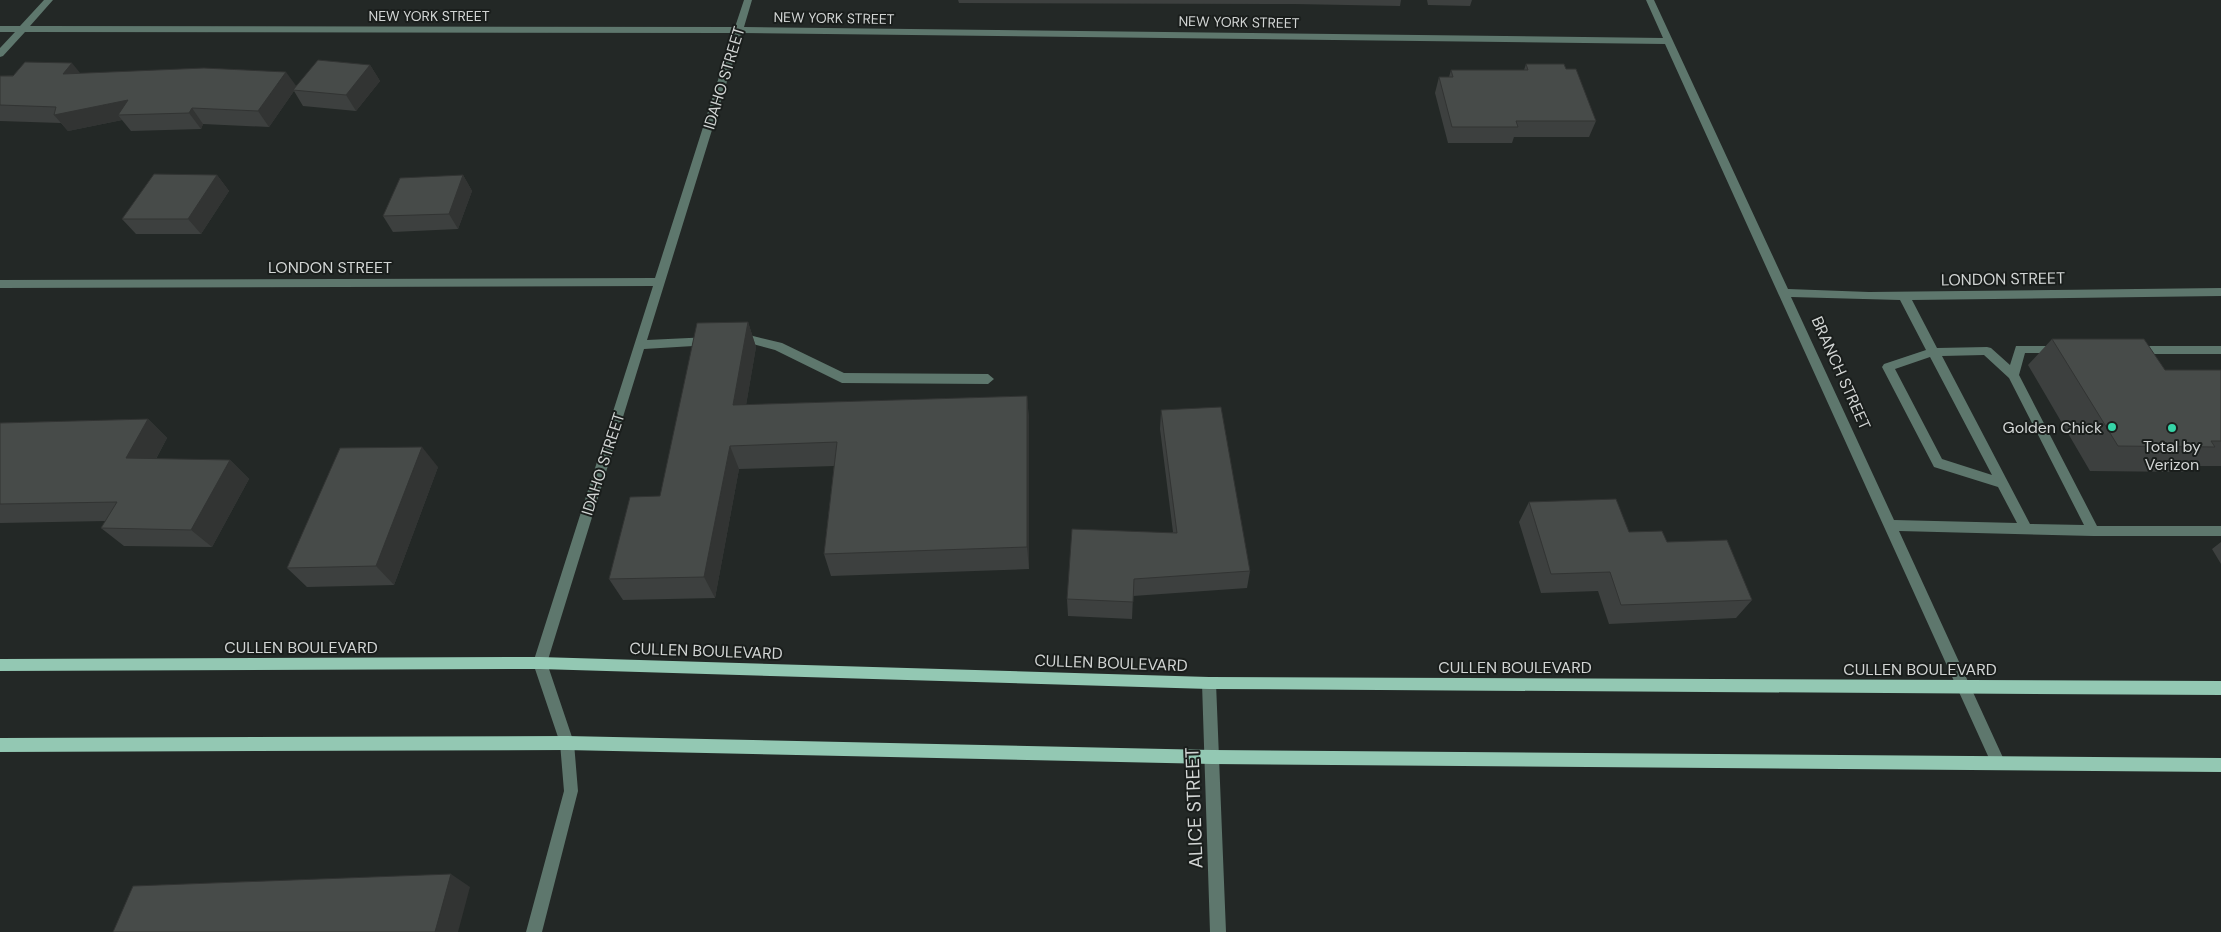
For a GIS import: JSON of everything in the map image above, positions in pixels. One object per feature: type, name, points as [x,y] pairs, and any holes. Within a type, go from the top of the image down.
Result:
[{"type":"main road","name":"CULLEN BOULEVARD","points":[[0,666],[540,663],[1209,683],[2221,688]]},
{"type":"main road","points":[[0,745],[567,743],[1212,757],[2221,765]]},
{"type":"street","points":[[0,54],[49,0]]},
{"type":"street","name":"IDAHO STREET","points":[[540,663],[748,0]]},
{"type":"street","name":"BRANCH STREET","points":[[1650,0],[1785,293],[1962,687],[1998,762]]},
{"type":"street","name":"NEW YORK STREET","points":[[0,29],[740,30],[1667,40]]},
{"type":"street","name":"LONDON STREET","points":[[0,284],[660,282]]},
{"type":"street","name":"LONDON STREET","points":[[1785,293],[1904,296],[2221,292]]},
{"type":"street","points":[[1904,296],[2026,528]]},
{"type":"street","points":[[640,345],[749,339],[778,346],[842,378],[988,379]]},
{"type":"street","points":[[2013,375],[2020,349],[2068,350]]},
{"type":"street","points":[[2125,350],[2221,350]]},
{"type":"street","points":[[2004,484],[1938,463],[1888,367],[1933,352],[1987,351],[2013,375],[2093,531]]},
{"type":"street","points":[[1890,525],[2093,531],[2221,531]]},
{"type":"street","points":[[534,932],[571,791],[567,743],[540,663]]},
{"type":"street","name":"ALICE STREET","points":[[1209,683],[1218,932]]},
{"type":"building","points":[[318,60],[370,65],[346,95],[293,90]]},
{"type":"building","points":[[25,62],[72,63],[63,74],[204,68],[286,72],[258,111],[192,108],[189,113],[118,115],[128,100],[54,115],[56,107],[0,105],[0,76],[13,76]]},
{"type":"building","points":[[1526,64],[1564,64],[1566,69],[1576,69],[1596,121],[1516,121],[1518,127],[1452,127],[1439,77],[1453,77],[1451,70],[1528,70]]},
{"type":"building","points":[[154,174],[217,175],[188,219],[122,219]]},
{"type":"building","points":[[463,175],[449,214],[383,216],[400,178]]},
{"type":"building","points":[[748,322],[733,405],[1027,396],[1027,547],[824,554],[837,442],[730,446],[704,577],[609,579],[630,497],[660,496],[697,323]]},
{"type":"building","points":[[2052,339],[2144,339],[2165,370],[2221,370],[2221,441],[2211,441],[2215,447],[2118,446]]},
{"type":"building","points":[[1221,407],[1250,571],[1134,579],[1133,602],[1067,599],[1072,529],[1177,533],[1161,410]]},
{"type":"building","points":[[148,419],[126,458],[230,460],[191,530],[101,528],[117,502],[0,504],[0,423]]},
{"type":"building","points":[[422,447],[376,566],[287,568],[340,448]]},
{"type":"building","points":[[1616,499],[1629,532],[1662,531],[1667,542],[1727,540],[1752,600],[1621,605],[1610,572],[1551,574],[1529,502]]},
{"type":"building","points":[[451,874],[435,932],[113,932],[133,886]]},
{"type":"place","name":"Golden Chick","points":[[2112,427]]},
{"type":"place","name":"Total by Verizon","points":[[2172,428]]}]
